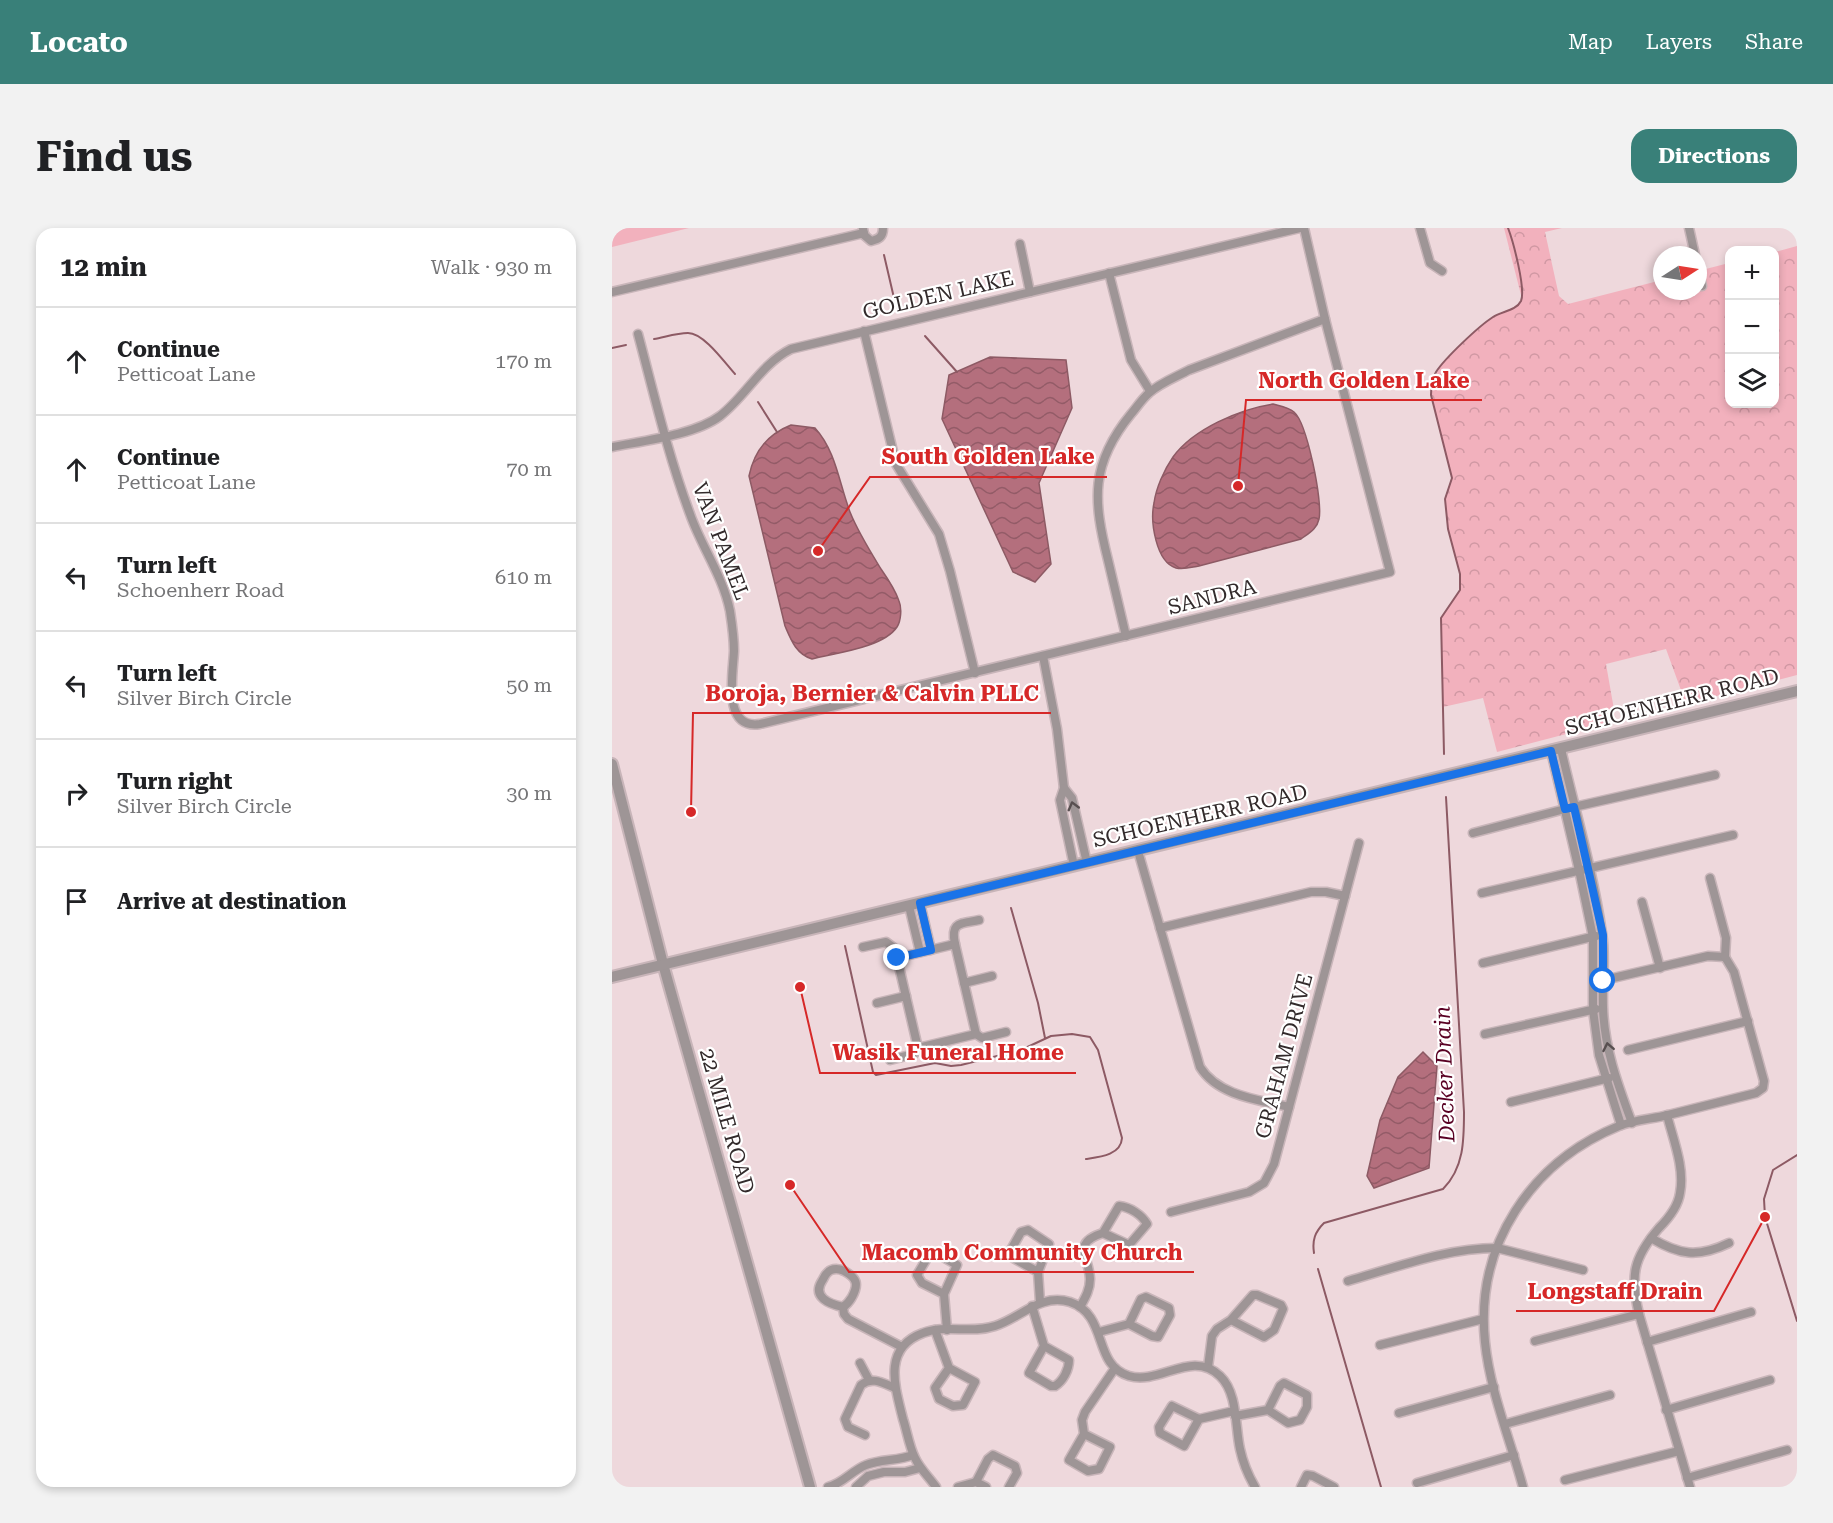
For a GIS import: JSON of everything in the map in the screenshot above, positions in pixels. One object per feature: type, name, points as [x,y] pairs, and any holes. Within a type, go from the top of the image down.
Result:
[{"type":"street","points":[[612,292],[864,230],[868,240],[878,239],[882,236],[883,228]]},
{"type":"street","points":[[1126,636],[1098,517],[1098,489],[1103,463],[1114,436],[1150,391],[1189,370],[1325,319],[1302,228]]},
{"type":"street","name":"GOLDEN LAKE","points":[[612,447],[690,430],[718,417],[781,354],[810,344],[1302,228]]},
{"type":"street","points":[[1420,228],[1430,263],[1442,271]]},
{"type":"street","points":[[1689,228],[1693,246]]},
{"type":"street","points":[[1020,244],[1030,292]]},
{"type":"street","points":[[1109,273],[1131,360],[1150,391]]},
{"type":"street","name":"SANDRA","points":[[975,673],[1389,572],[1325,319]]},
{"type":"street","points":[[864,331],[896,464],[939,534],[975,673]]},
{"type":"street","name":"VAN PAMEL","points":[[638,334],[672,466],[691,517],[727,599],[734,643],[732,693],[736,711],[744,722],[754,725],[975,673]]},
{"type":"street","points":[[1043,656],[1057,729],[1064,788],[1060,800],[1074,866]]},
{"type":"street","name":"SCHOENHERR ROAD","points":[[612,977],[1797,691]]},
{"type":"street","points":[[1556,750],[1574,807],[1603,935],[1603,981],[1598,1009],[1599,1055],[1621,1125]]},
{"type":"street","points":[[1556,750],[1565,809],[1593,937],[1593,983],[1598,1009],[1615,1077],[1632,1123]]},
{"type":"street","name":"22 MILE ROAD","points":[[612,764],[663,964],[810,1487]]},
{"type":"street","points":[[1473,833],[1565,809],[1714,775]]},
{"type":"street","points":[[1064,788],[1072,798],[1087,863]]},
{"type":"street","points":[[1482,893],[1733,835]]},
{"type":"street","name":"GRAHAM DRIVE","points":[[1172,1212],[1244,1194],[1259,1187],[1267,1178],[1274,1164],[1359,843]]},
{"type":"street","points":[[1138,851],[1194,1050],[1203,1071],[1212,1082],[1230,1091],[1289,1107]]},
{"type":"street","points":[[1523,1487],[1494,1387],[1487,1356],[1483,1319],[1486,1287],[1497,1248],[1516,1209],[1530,1189],[1561,1158],[1621,1125],[1756,1093],[1763,1088],[1764,1081],[1734,972],[1725,957],[1726,938],[1710,878]]},
{"type":"street","points":[[1160,928],[1311,892],[1345,896]]},
{"type":"street","points":[[1642,902],[1660,968]]},
{"type":"street","points":[[915,904],[931,950]]},
{"type":"street","points":[[915,904],[920,952]]},
{"type":"street","points":[[979,920],[957,925],[952,932],[976,1034],[982,1038],[1006,1032]]},
{"type":"street","points":[[1483,963],[1603,935]]},
{"type":"street","points":[[863,947],[886,942],[894,948],[918,1048]]},
{"type":"street","points":[[897,958],[955,944]]},
{"type":"street","points":[[1593,983],[1708,956],[1725,957]]},
{"type":"street","points":[[964,983],[992,976]]},
{"type":"street","points":[[877,1003],[906,996]]},
{"type":"street","points":[[1485,1034],[1598,1009]]},
{"type":"street","points":[[1628,1050],[1748,1021]]},
{"type":"street","points":[[890,1060],[914,1054],[918,1048],[976,1034]]},
{"type":"street","points":[[1511,1102],[1615,1077]]},
{"type":"street","points":[[1667,1115],[1679,1164],[1680,1194],[1671,1215],[1651,1238],[1638,1258],[1634,1275],[1634,1294],[1666,1410],[1689,1482],[1787,1450]]},
{"type":"street","points":[[1080,1307],[1090,1282],[1084,1246],[1089,1238],[1103,1233],[1119,1206],[1125,1206],[1138,1214],[1147,1224],[1129,1245],[1103,1233]]},
{"type":"street","points":[[1038,1272],[1008,1255],[1021,1232],[1028,1230],[1049,1244],[1038,1272],[1036,1304],[1044,1346],[1029,1372],[1051,1386],[1055,1386],[1062,1380],[1069,1360],[1044,1346]]},
{"type":"street","points":[[1651,1238],[1667,1248],[1684,1253],[1713,1250],[1729,1243]]},
{"type":"street","points":[[1348,1281],[1436,1256],[1474,1249],[1497,1248],[1583,1270]]},
{"type":"street","points":[[944,1294],[922,1283],[917,1275],[929,1255],[936,1253],[957,1265],[944,1294],[947,1330]]},
{"type":"street","points":[[832,1269],[840,1269],[853,1276],[857,1282],[857,1287],[847,1305],[843,1307],[821,1298],[819,1293],[819,1286],[827,1272],[832,1269]]},
{"type":"street","points":[[1208,1367],[1212,1336],[1217,1329],[1231,1320],[1253,1295],[1261,1295],[1281,1305],[1283,1309],[1274,1330],[1264,1336],[1231,1320]]},
{"type":"street","points":[[1099,1332],[1129,1324],[1158,1337],[1170,1315],[1169,1308],[1146,1297],[1141,1299],[1129,1324]]},
{"type":"street","points":[[936,1487],[920,1468],[913,1455],[895,1388],[894,1366],[902,1347],[915,1336],[935,1330],[992,1327],[1005,1323],[1036,1304],[1059,1300],[1080,1307],[1092,1318],[1106,1355],[1115,1368],[1128,1375],[1139,1377],[1194,1365],[1208,1367],[1224,1379],[1234,1414],[1242,1458],[1256,1487]]},
{"type":"street","points":[[843,1307],[844,1314],[850,1320],[902,1347]]},
{"type":"street","points":[[1647,1342],[1751,1312]]},
{"type":"street","points":[[1535,1341],[1639,1314]]},
{"type":"street","points":[[1380,1345],[1483,1319]]},
{"type":"street","points":[[935,1330],[948,1368],[975,1382],[963,1405],[953,1406],[939,1399],[935,1388],[948,1368]]},
{"type":"street","points":[[860,1364],[869,1380],[895,1388]]},
{"type":"street","points":[[1084,1434],[1110,1447],[1099,1469],[1088,1471],[1070,1460],[1084,1434],[1082,1420],[1085,1412],[1115,1368]]},
{"type":"street","points":[[865,1435],[848,1426],[845,1419],[861,1385],[869,1380]]},
{"type":"street","points":[[1666,1410],[1770,1380]]},
{"type":"street","points":[[1199,1419],[1184,1446],[1160,1433],[1159,1427],[1172,1406],[1199,1419],[1268,1410],[1288,1423],[1300,1420],[1307,1407],[1307,1395],[1284,1383],[1280,1386],[1268,1410]]},
{"type":"street","points":[[1399,1413],[1494,1387]]},
{"type":"street","points":[[1505,1424],[1610,1395]]},
{"type":"street","points":[[1565,1480],[1679,1451]]},
{"type":"street","points":[[828,1487],[842,1482],[864,1466],[880,1461],[899,1460],[913,1455]]},
{"type":"street","points":[[976,1482],[988,1459],[993,1455],[1015,1466],[1017,1473],[1009,1487]]},
{"type":"street","points":[[1417,1483],[1514,1455]]},
{"type":"street","points":[[864,1466],[868,1476]]},
{"type":"street","points":[[856,1487],[868,1476],[920,1468]]},
{"type":"street","points":[[1301,1487],[1307,1475],[1334,1487]]},
{"type":"street","points":[[958,1487],[976,1482],[986,1487]]},
{"type":"green space","points":[[612,228],[689,228],[612,247]]},
{"type":"green space","points":[[1504,228],[1562,228],[1545,232],[1559,296],[1568,304],[1653,282],[1653,300],[1707,300],[1707,269],[1725,264],[1725,408],[1779,408],[1779,251],[1797,246],[1797,675],[1686,704],[1666,649],[1606,664],[1616,721],[1497,752],[1483,698],[1443,707],[1441,618],[1460,590],[1460,574],[1448,529],[1445,499],[1452,478],[1431,395],[1432,386],[1436,372],[1464,342],[1489,320],[1513,308],[1522,299]]},
{"type":"water","points":[[990,357],[1066,360],[1072,408],[1039,483],[1051,564],[1035,582],[1013,572],[942,419],[949,375]]},
{"type":"water","points":[[1273,404],[1294,412],[1304,431],[1319,497],[1320,510],[1316,526],[1301,539],[1199,566],[1179,569],[1169,564],[1159,550],[1154,530],[1153,511],[1159,485],[1173,457],[1192,438],[1218,422],[1246,410]]},
{"type":"water","points":[[791,425],[815,428],[822,437],[832,457],[853,519],[893,588],[901,607],[897,627],[881,640],[858,649],[812,659],[798,650],[785,626],[749,476],[754,459],[763,444],[775,433]]},
{"type":"water","points":[[1423,1052],[1437,1066],[1429,1168],[1374,1188],[1367,1176],[1380,1120],[1398,1077]]},
{"type":"waterway","name":"Decker Drain","points":[[1444,754],[1441,618],[1460,590],[1460,574],[1448,529],[1445,499],[1452,478],[1431,395],[1432,386],[1436,372],[1479,327],[1493,317],[1512,309],[1521,301],[1522,286],[1508,228]]},
{"type":"waterway","points":[[884,255],[894,298]]},
{"type":"waterway","points":[[654,339],[694,334],[714,349],[735,374]]},
{"type":"waterway","points":[[925,336],[957,372]]},
{"type":"waterway","points":[[612,348],[626,345]]},
{"type":"waterway","points":[[758,402],[777,432]]},
{"type":"waterway","name":"Decker Drain","points":[[1314,1253],[1315,1236],[1324,1223],[1443,1189],[1459,1163],[1463,1143],[1464,1112],[1446,797]]},
{"type":"waterway","points":[[1011,908],[1038,1003],[1045,1038]]},
{"type":"waterway","points":[[845,946],[873,1072],[876,1075],[935,1063],[961,1065],[1021,1050],[1051,1036],[1072,1034],[1090,1037],[1098,1050],[1122,1138],[1121,1144],[1114,1152],[1086,1159]]},
{"type":"waterway","points":[[1797,1155],[1773,1170],[1764,1199],[1765,1217],[1797,1321]]},
{"type":"waterway","name":"Decker Drain","points":[[1318,1269],[1381,1487]]},
{"type":"place","name":"North Golden Lake","points":[[1238,486]]},
{"type":"place","name":"South Golden Lake","points":[[818,551]]},
{"type":"place","name":"Boroja, Bernier & Calvin PLLC","points":[[691,812]]},
{"type":"place","name":"Wasik Funeral Home","points":[[800,987]]},
{"type":"place","name":"Macomb Community Church","points":[[790,1185]]},
{"type":"place","name":"Longstaff Drain","points":[[1765,1217]]},
{"type":"route","points":[[897,958],[931,950],[920,903],[1551,751],[1565,809],[1574,807],[1589,868],[1603,935],[1603,981]]}]
